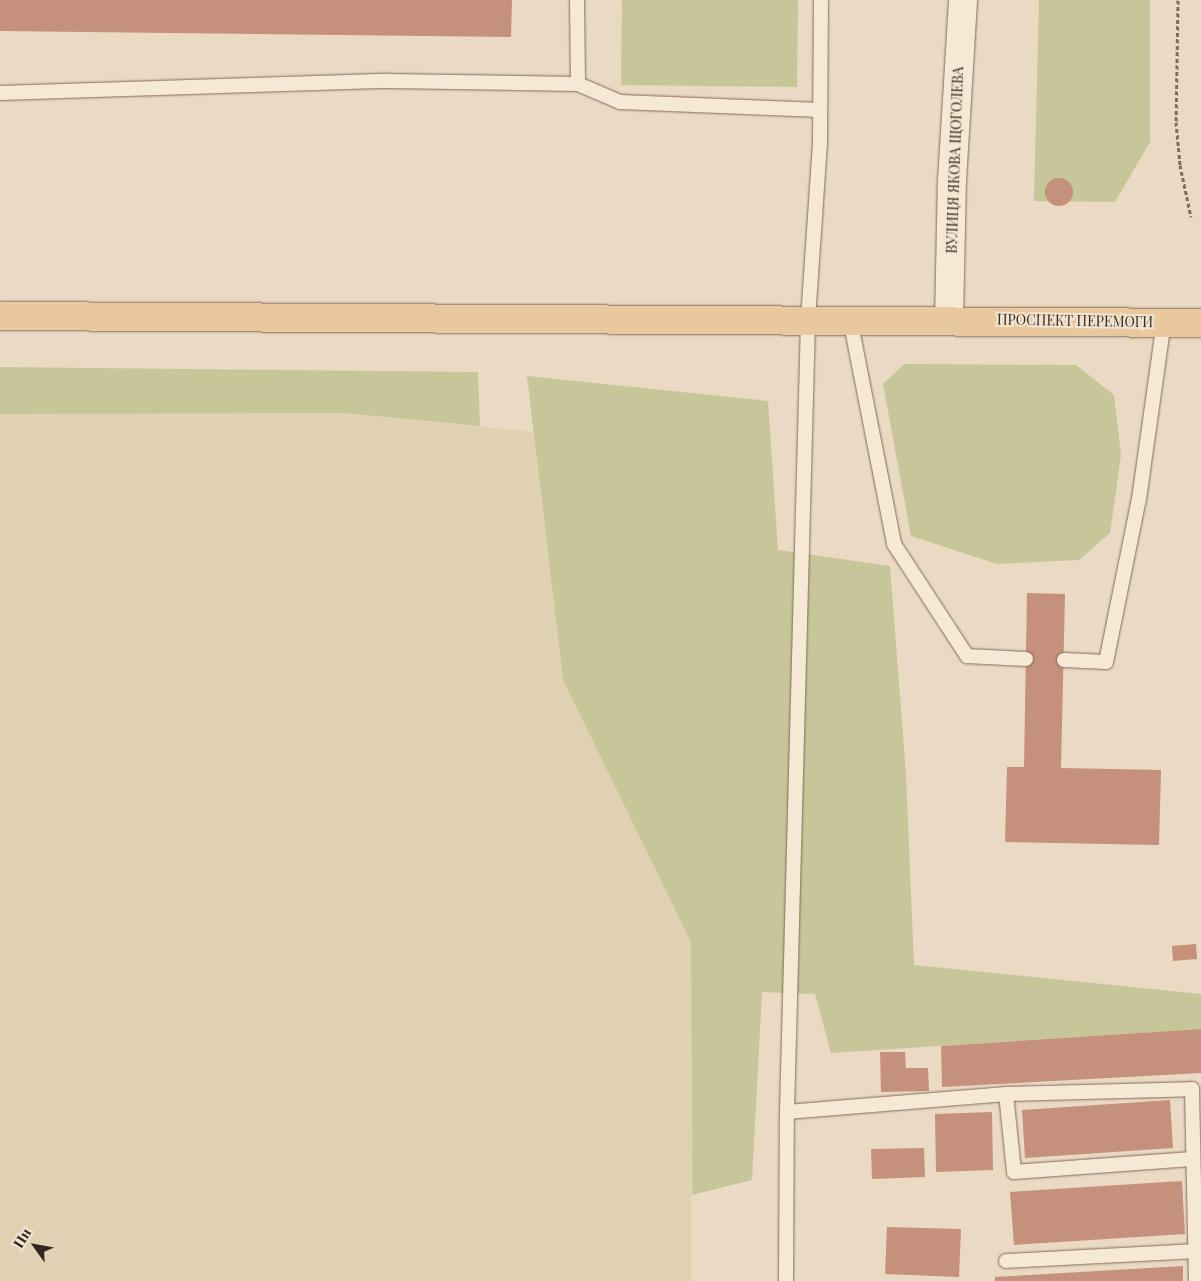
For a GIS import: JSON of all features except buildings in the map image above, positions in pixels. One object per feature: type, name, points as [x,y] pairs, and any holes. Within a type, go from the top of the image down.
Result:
[{"type":"main road","name":"ПРОСПЕКТ ПЕРЕМОГИ","points":[[0,316],[850,319],[1201,323]]},
{"type":"street","name":"ВУЛИЦЯ ЯКОВА ЩОГОЛЕВА","points":[[949,320],[952,181],[963,0]]},
{"type":"lane","points":[[577,0],[578,84]]},
{"type":"lane","points":[[786,1281],[787,1112],[808,319],[820,110],[820,0]]},
{"type":"lane","points":[[0,93],[386,81],[578,84],[620,102],[820,110]]},
{"type":"lane","points":[[850,319],[894,544],[967,656],[1026,658]]},
{"type":"lane","points":[[1064,660],[1106,662],[1139,500],[1164,322]]},
{"type":"lane","points":[[787,1112],[1006,1094],[1192,1089],[1196,1281]]},
{"type":"lane","points":[[1006,1094],[1014,1172],[1192,1159]]},
{"type":"lane","points":[[1006,1260],[1195,1251]]},
{"type":"path","points":[[1178,0],[1176,122],[1180,165],[1190,217]]},
{"type":"shaded area","points":[[343,413],[533,432],[563,680],[691,942],[691,1281],[0,1281],[0,414]]},
{"type":"green space","points":[[622,0],[798,0],[797,87],[621,85]]},
{"type":"green space","points":[[1039,0],[1150,0],[1150,142],[1115,202],[1034,201]]},
{"type":"green space","points":[[904,364],[1076,365],[1114,395],[1121,455],[1110,533],[1079,560],[997,564],[911,536],[883,384]]},
{"type":"green space","points":[[0,367],[478,372],[480,426],[343,413],[0,414]]},
{"type":"green space","points":[[527,376],[768,401],[778,550],[890,566],[906,774],[914,965],[1201,994],[1201,1029],[831,1053],[815,994],[762,992],[752,1180],[692,1195],[691,942],[563,680]]}]
